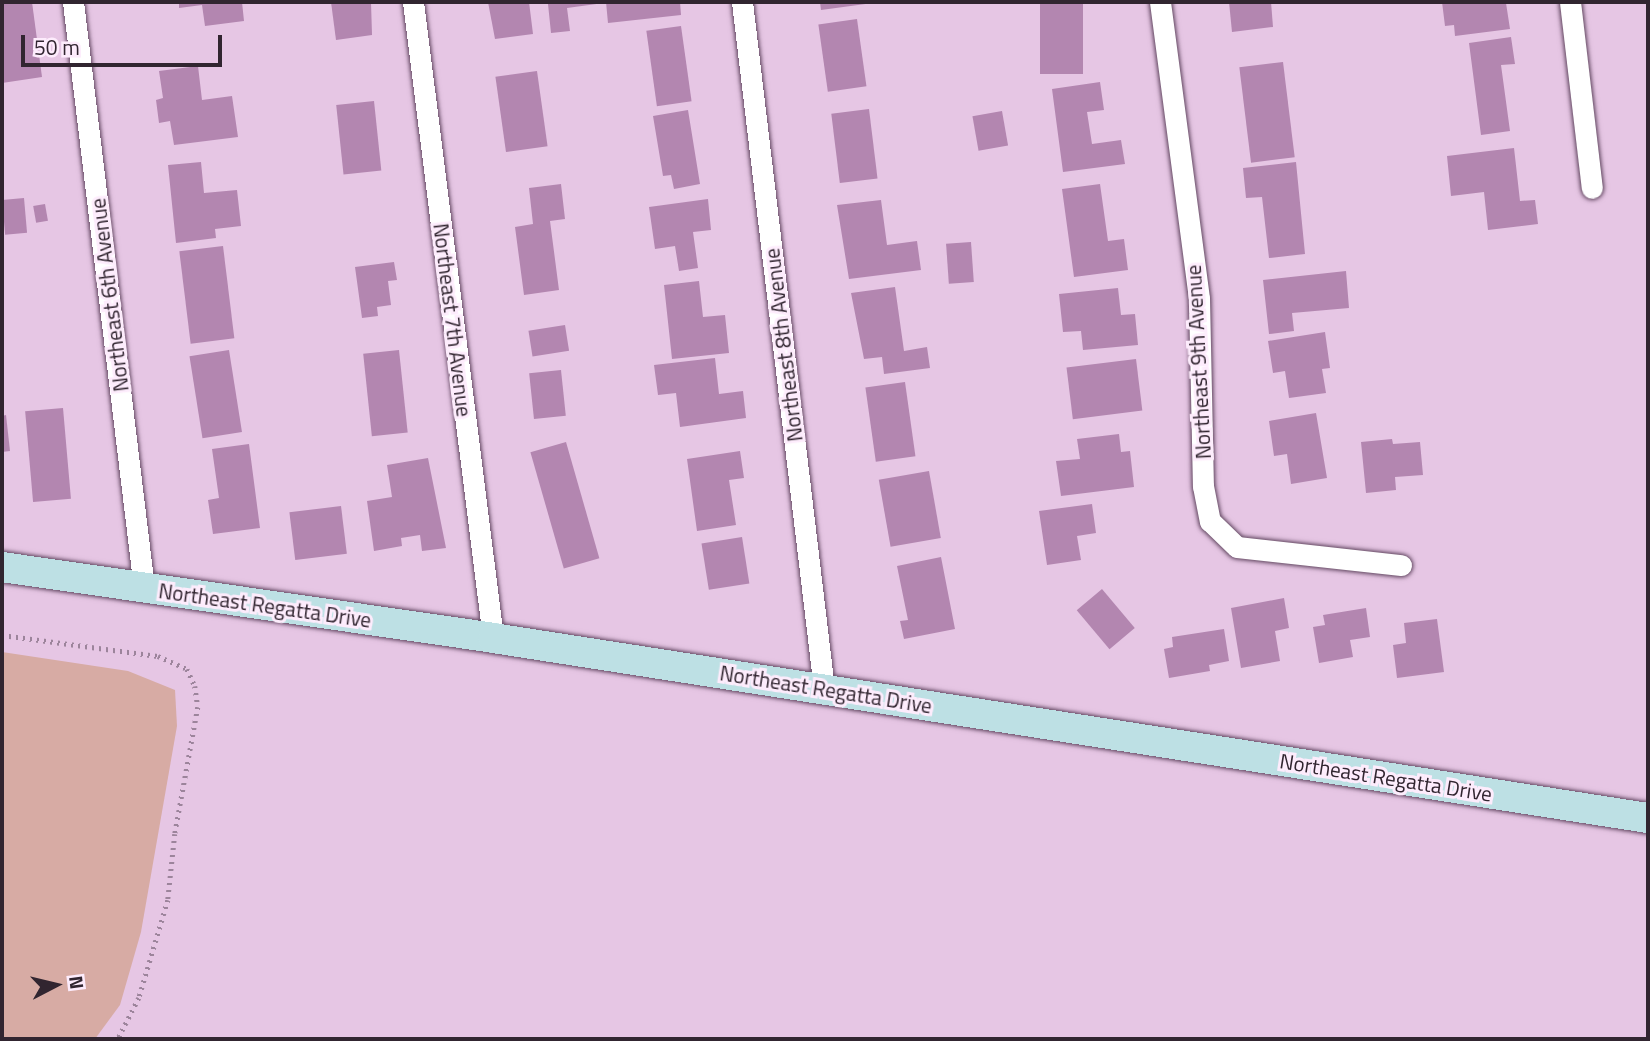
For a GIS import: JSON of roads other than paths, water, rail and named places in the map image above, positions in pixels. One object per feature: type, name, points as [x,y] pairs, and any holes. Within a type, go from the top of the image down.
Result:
[{"type":"main road","name":"Northeast Regatta Drive","points":[[2,567],[494,638],[1648,818]]},
{"type":"street","name":"Northeast 6th Avenue","points":[[73,2],[144,588]]},
{"type":"street","name":"Northeast 7th Avenue","points":[[413,2],[494,638]]},
{"type":"street","name":"Northeast 8th Avenue","points":[[742,2],[824,689]]},
{"type":"street","name":"Northeast 9th Avenue","points":[[1160,2],[1199,299],[1203,486],[1210,522],[1237,547],[1401,565]]},
{"type":"street","points":[[1570,2],[1592,188]]}]
